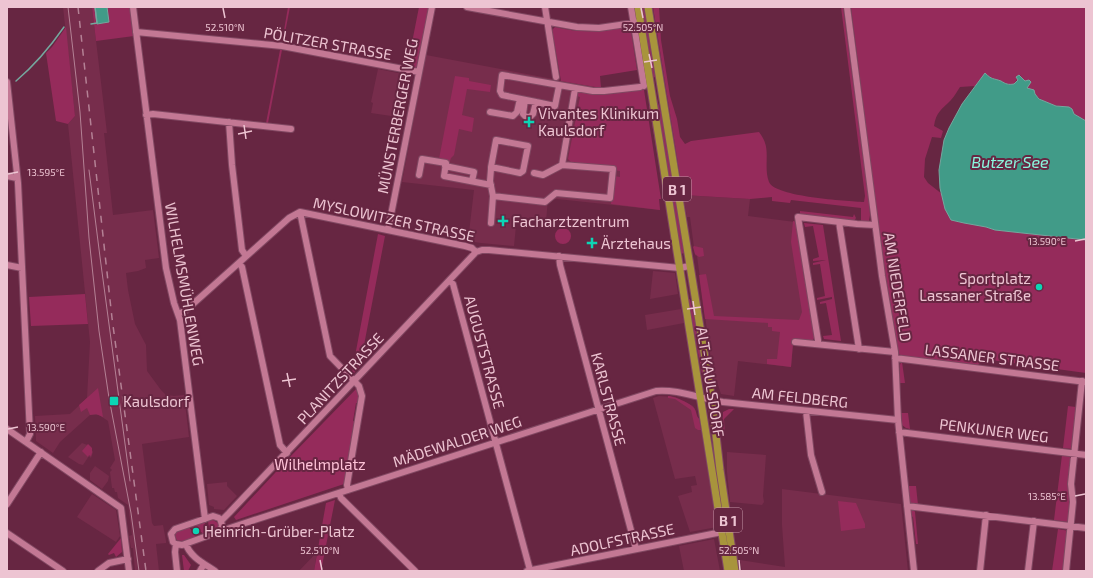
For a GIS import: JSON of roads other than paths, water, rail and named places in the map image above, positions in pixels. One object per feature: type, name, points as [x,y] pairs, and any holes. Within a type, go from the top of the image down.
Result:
[{"type":"main road","name":"ALT-KAULSDORF","points":[[638,7],[637,22],[680,268],[728,571]]},
{"type":"main road","name":"ALT-KAULSDORF","points":[[648,7],[712,401],[720,470],[735,571]]},
{"type":"street","name":"WILHELMSMÜHLENWEG","points":[[133,7],[166,268],[174,303],[180,320],[205,519]]},
{"type":"street","name":"MÜNSTERBERGER WEG","points":[[388,230],[432,7]]},
{"type":"street","points":[[467,7],[577,27],[599,28],[637,22]]},
{"type":"street","points":[[545,7],[556,77]]},
{"type":"street","name":"ALT-KAULSDORF","points":[[575,89],[604,91],[642,86],[637,22],[631,7]]},
{"type":"street","name":"AM NIEDERFELD","points":[[847,7],[882,276],[895,355],[899,432],[914,571]]},
{"type":"street","name":"PÖLITZER STRASSE","points":[[136,32],[282,46],[419,72]]},
{"type":"street","points":[[559,86],[555,106],[502,95],[500,91],[502,75],[575,89],[562,165]]},
{"type":"street","points":[[7,82],[17,178],[22,268],[30,434],[26,442]]},
{"type":"street","points":[[522,100],[522,112],[524,116],[527,117],[530,117],[533,114],[536,102]]},
{"type":"street","points":[[490,112],[513,116],[517,112],[522,100]]},
{"type":"street","points":[[146,115],[152,114],[291,129]]},
{"type":"street","points":[[229,122],[232,165],[242,250],[246,256]]},
{"type":"street","points":[[491,222],[493,196],[491,185],[491,167],[496,140],[528,146],[524,171]]},
{"type":"street","points":[[419,175],[422,159],[446,163],[444,176],[491,185]]},
{"type":"street","points":[[491,167],[520,173],[524,171],[543,174],[562,165],[613,169],[610,198],[556,193],[545,202],[538,202],[493,196]]},
{"type":"street","points":[[445,166],[474,172],[472,181]]},
{"type":"street","points":[[7,176],[17,178]]},
{"type":"street","points":[[300,212],[330,356],[359,386],[362,396],[347,485],[348,490]]},
{"type":"street","name":"MYSLOWITZER STRASSE","points":[[178,314],[185,311],[289,218],[300,212],[470,247],[476,252],[482,250],[559,256],[680,268],[689,266]]},
{"type":"street","points":[[818,344],[798,216],[875,225]]},
{"type":"street","points":[[839,222],[859,349]]},
{"type":"street","name":"PLANITZSTRASSE","points":[[221,521],[476,252]]},
{"type":"street","name":"KARLSTRASSE","points":[[559,256],[560,265],[636,549]]},
{"type":"street","points":[[239,263],[242,267],[280,445],[286,453]]},
{"type":"street","points":[[7,265],[22,268]]},
{"type":"street","name":"AUGUSTSTRASSE","points":[[450,281],[453,284],[496,442],[528,571]]},
{"type":"street","name":"LASSANER STRASSE","points":[[795,342],[859,349],[1084,382]]},
{"type":"street","points":[[1066,571],[1073,502],[1071,484],[1084,382]]},
{"type":"street","name":"MÄDEWALDER WEG","points":[[222,528],[242,524],[598,408],[656,391],[676,391],[701,398]]},
{"type":"street","name":"AM FELDBERG","points":[[701,398],[712,401],[898,420]]},
{"type":"street","points":[[806,411],[810,448],[822,492]]},
{"type":"street","points":[[7,429],[121,508],[129,571]]},
{"type":"street","name":"PENKUNER WEG","points":[[899,432],[1086,454]]},
{"type":"street","points":[[7,504],[41,452]]},
{"type":"street","points":[[339,493],[341,498],[416,571]]},
{"type":"street","points":[[907,506],[1086,528]]},
{"type":"street","points":[[980,571],[986,515]]},
{"type":"street","points":[[213,516],[221,521],[222,528],[218,532],[186,544],[176,544],[173,542],[171,537],[172,532],[175,529],[213,516]]},
{"type":"street","points":[[1028,571],[1034,521]]},
{"type":"street","name":"ADOLFSTRASSE","points":[[528,571],[722,532]]},
{"type":"street","points":[[7,533],[63,571]]},
{"type":"street","points":[[176,544],[175,552],[177,571]]},
{"type":"street","points":[[186,544],[190,552],[215,571]]},
{"type":"street","points":[[98,571],[109,563],[128,559]]},
{"type":"street","points":[[200,571],[204,564]]},
{"type":"water","points":[[95,7],[107,7],[109,22],[97,24]]},
{"type":"water","name":"Butzer See","points":[[985,73],[991,78],[1006,84],[1014,84],[1018,80],[1016,77],[1019,75],[1025,81],[1029,80],[1031,82],[1027,88],[1034,90],[1039,99],[1056,106],[1069,107],[1072,109],[1074,114],[1086,121],[1086,240],[995,230],[951,220],[945,209],[940,188],[939,170],[944,140],[962,104]]},
{"type":"waterway","points":[[91,24],[97,23],[95,7]]},
{"type":"waterway","points":[[16,81],[42,56],[64,27]]},
{"type":"tram line","points":[[68,7],[80,112],[89,238],[99,331],[109,398],[131,513],[139,571]]},
{"type":"tram line","points":[[89,170],[130,481]]},
{"type":"railway","points":[[78,7],[112,318],[146,571]]},
{"type":"place","name":"Vivantes Klinikum Kaulsdorf","points":[[529,122]]},
{"type":"place","name":"Facharztzentrum","points":[[503,221]]},
{"type":"place","name":"Ärztehaus","points":[[592,243]]},
{"type":"place","name":"Sportplatz Lassaner Straße","points":[[1039,287]]},
{"type":"place","name":"Kaulsdorf","points":[[114,401]]},
{"type":"place","name":"Heinrich-Grüber-Platz","points":[[196,531]]},
{"type":"park label","name":"Wilhelmplatz","points":[[320,464]]}]
